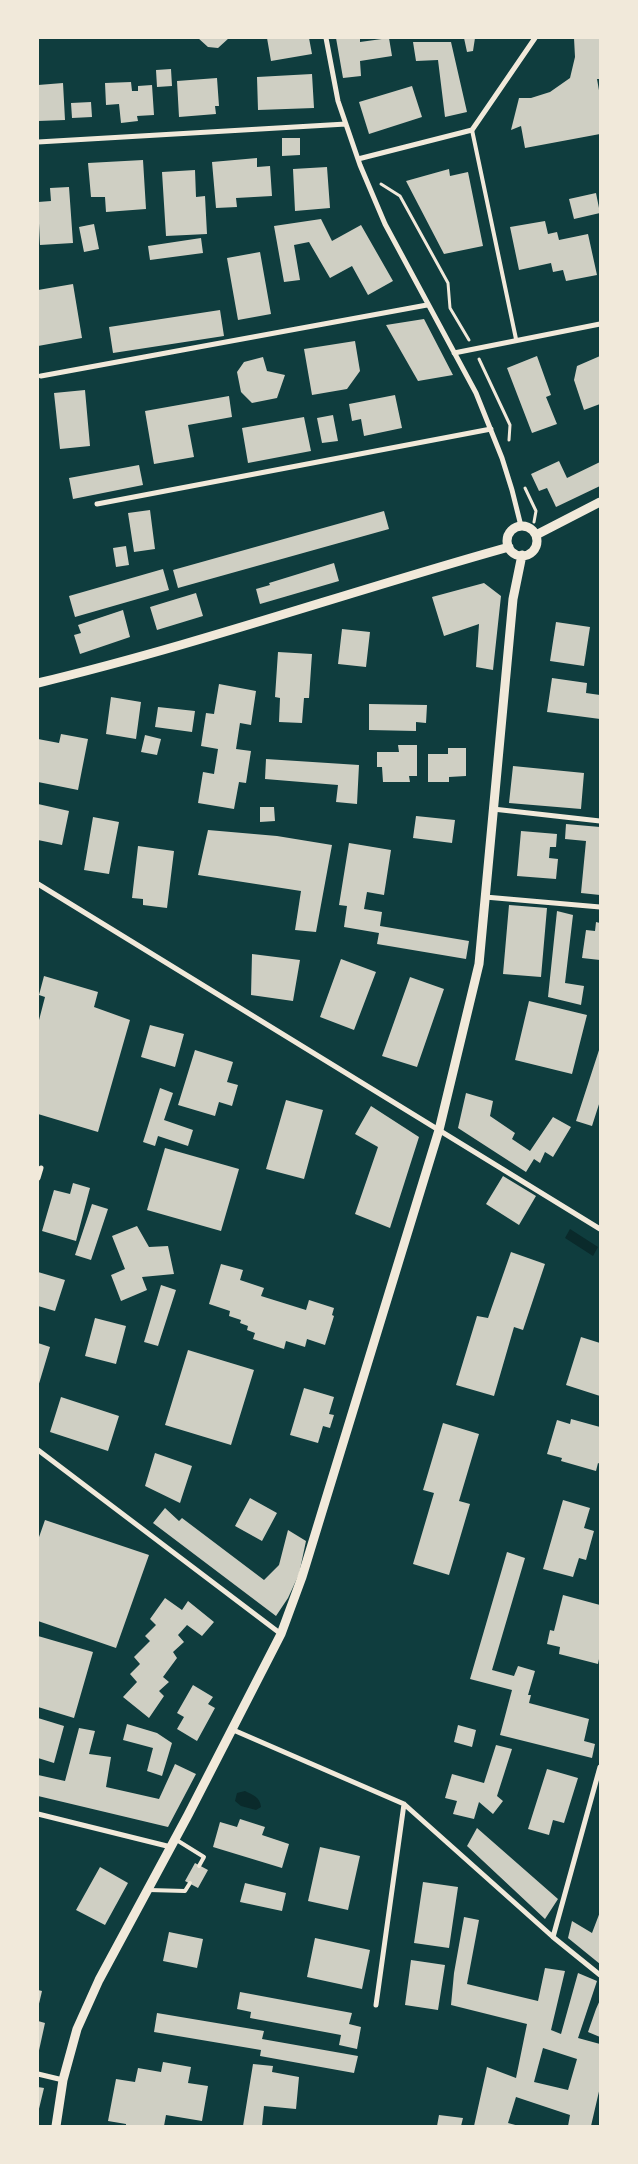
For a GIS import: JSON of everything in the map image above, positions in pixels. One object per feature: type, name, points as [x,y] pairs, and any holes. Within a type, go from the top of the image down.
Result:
[{"type":"street","points":[[326,38],[338,101],[358,159],[385,224],[454,353],[491,429],[512,490],[521,526]]},
{"type":"street","points":[[358,159],[472,130],[534,38]]},
{"type":"street","points":[[38,142],[346,124]]},
{"type":"street","points":[[41,376],[427,305]]},
{"type":"street","points":[[454,353],[516,339],[600,324]]},
{"type":"street","points":[[97,504],[491,429]]},
{"type":"street","points":[[534,532],[536,546],[533,551],[522,555],[517,554],[509,547],[508,538],[512,529],[521,526],[534,532],[600,502]]},
{"type":"street","points":[[38,682],[147,655],[411,574],[509,547]]},
{"type":"street","points":[[56,2126],[63,2080],[77,2029],[92,1996],[281,1634],[302,1577],[439,1130],[479,964],[512,599],[522,555]]},
{"type":"street","points":[[493,809],[600,821]]},
{"type":"street","points":[[38,884],[600,1229]]},
{"type":"street","points":[[485,897],[600,907]]},
{"type":"street","points":[[38,1178],[41,1168]]},
{"type":"street","points":[[38,1450],[281,1634]]},
{"type":"street","points":[[232,1729],[404,1804],[553,1937],[600,1975]]},
{"type":"street","points":[[553,1937],[600,1767]]},
{"type":"street","points":[[376,2005],[404,1804]]},
{"type":"street","points":[[38,1814],[173,1843]]},
{"type":"street","points":[[38,2074],[63,2080]]},
{"type":"lane","points":[[472,130],[516,339]]},
{"type":"lane","points":[[173,1843],[204,1857],[199,1866]]},
{"type":"lane","points":[[147,1890],[185,1891],[190,1883]]},
{"type":"path","points":[[380,183],[400,196],[448,283],[450,308],[474,348],[510,425],[509,442]]},
{"type":"path","points":[[524,485],[536,511],[534,532]]},
{"type":"water","points":[[570,1229],[598,1247],[593,1256],[565,1238]]},
{"type":"water","points":[[245,1791],[258,1799],[261,1807],[256,1810],[241,1806],[235,1801],[237,1793]]},
{"type":"building","points":[[198,38],[229,38],[218,48],[208,47]]},
{"type":"building","points":[[267,38],[309,38],[312,54],[271,61]]},
{"type":"building","points":[[336,38],[360,38],[360,42],[389,38],[392,56],[360,61],[361,76],[343,78]]},
{"type":"building","points":[[464,38],[475,38],[473,51],[467,52]]},
{"type":"building","points":[[574,38],[600,38],[600,79],[597,79],[600,96],[600,134],[525,148],[521,126],[511,130],[519,98],[531,98],[550,92],[570,78],[575,57]]},
{"type":"building","points":[[413,42],[451,42],[467,112],[445,117],[438,60],[416,61]]},
{"type":"building","points":[[171,69],[172,86],[157,87],[156,70]]},
{"type":"building","points":[[312,74],[314,108],[258,110],[257,77]]},
{"type":"building","points":[[217,78],[219,106],[215,106],[216,114],[179,117],[177,81]]},
{"type":"building","points":[[131,82],[132,91],[138,91],[138,86],[152,85],[154,115],[137,116],[138,121],[121,123],[119,104],[106,105],[105,83]]},
{"type":"building","points":[[63,83],[65,120],[38,121],[38,85]]},
{"type":"building","points":[[412,86],[422,117],[369,134],[359,102]]},
{"type":"building","points":[[91,102],[92,117],[72,118],[71,103]]},
{"type":"building","points":[[282,138],[300,138],[300,155],[282,156]]},
{"type":"building","points":[[257,158],[257,167],[270,166],[272,196],[236,198],[237,207],[216,208],[212,162]]},
{"type":"building","points":[[143,160],[146,209],[106,212],[105,197],[91,197],[88,163]]},
{"type":"building","points":[[327,167],[330,208],[295,211],[293,169]]},
{"type":"building","points":[[449,169],[450,176],[468,172],[483,246],[444,254],[406,181]]},
{"type":"building","points":[[195,170],[196,197],[205,196],[207,234],[166,236],[162,172]]},
{"type":"building","points":[[69,187],[73,243],[40,245],[38,202],[51,201],[50,188]]},
{"type":"building","points":[[596,193],[600,213],[574,219],[569,199]]},
{"type":"building","points":[[321,219],[332,241],[361,225],[393,281],[368,295],[352,266],[330,278],[309,242],[294,245],[300,280],[284,282],[274,226]]},
{"type":"building","points":[[545,221],[548,234],[557,232],[559,240],[588,234],[597,275],[566,281],[563,270],[553,272],[551,263],[519,270],[510,227]]},
{"type":"building","points":[[94,224],[99,249],[84,252],[79,227]]},
{"type":"building","points":[[201,238],[203,253],[150,260],[148,246]]},
{"type":"building","points":[[260,252],[271,314],[238,320],[227,258]]},
{"type":"building","points":[[73,284],[82,338],[38,346],[38,290]]},
{"type":"building","points":[[220,310],[224,336],[113,353],[109,327]]},
{"type":"building","points":[[424,319],[453,375],[418,381],[386,325]]},
{"type":"building","points":[[355,341],[360,371],[347,389],[312,395],[304,349]]},
{"type":"building","points":[[537,356],[551,395],[546,397],[557,424],[532,433],[507,368]]},
{"type":"building","points":[[600,356],[600,404],[584,410],[574,380],[577,366]]},
{"type":"building","points":[[263,357],[267,371],[285,375],[277,398],[252,403],[241,392],[237,372],[244,362]]},
{"type":"building","points":[[85,390],[90,446],[60,449],[54,393]]},
{"type":"building","points":[[395,395],[402,428],[364,436],[361,419],[352,421],[349,404]]},
{"type":"building","points":[[229,396],[232,417],[188,425],[194,457],[154,464],[145,411]]},
{"type":"building","points":[[333,415],[338,441],[322,443],[317,418]]},
{"type":"building","points":[[304,417],[311,451],[248,463],[242,428]]},
{"type":"building","points":[[559,461],[567,478],[600,462],[600,486],[556,507],[547,488],[539,491],[531,474]]},
{"type":"building","points":[[139,465],[143,485],[73,499],[69,478]]},
{"type":"building","points":[[150,510],[155,549],[134,552],[128,513]]},
{"type":"building","points":[[384,511],[389,529],[178,588],[173,570]]},
{"type":"building","points":[[126,546],[129,565],[116,567],[113,548]]},
{"type":"building","points":[[334,563],[339,581],[260,604],[256,589],[270,585],[269,583]]},
{"type":"building","points":[[163,569],[169,590],[75,617],[69,596]]},
{"type":"building","points":[[484,583],[501,596],[493,670],[476,667],[479,624],[444,636],[432,597]]},
{"type":"building","points":[[196,593],[203,616],[157,630],[150,607]]},
{"type":"building","points":[[123,610],[130,637],[80,654],[74,635],[81,633],[78,625]]},
{"type":"building","points":[[556,622],[590,627],[584,666],[550,661]]},
{"type":"building","points":[[342,629],[370,632],[366,667],[338,664]]},
{"type":"building","points":[[278,652],[312,654],[309,698],[304,698],[302,723],[279,722],[280,698],[275,697]]},
{"type":"building","points":[[552,678],[587,683],[586,693],[600,695],[600,719],[547,712]]},
{"type":"building","points":[[219,684],[256,691],[251,725],[240,723],[236,749],[251,751],[246,783],[239,782],[234,809],[198,803],[203,772],[214,774],[218,749],[201,746],[206,713],[214,714]]},
{"type":"building","points":[[111,697],[141,702],[136,739],[106,734]]},
{"type":"building","points":[[369,704],[427,705],[426,723],[416,722],[416,731],[369,730]]},
{"type":"building","points":[[158,707],[195,711],[192,732],[155,727]]},
{"type":"building","points":[[61,734],[88,739],[78,790],[38,782],[38,739],[59,743]]},
{"type":"building","points":[[145,735],[161,739],[157,755],[141,752]]},
{"type":"building","points":[[398,745],[417,745],[417,776],[409,776],[410,782],[383,782],[382,767],[377,767],[377,752],[399,752]]},
{"type":"building","points":[[448,748],[466,748],[466,776],[449,777],[449,782],[428,782],[428,754],[448,754]]},
{"type":"building","points":[[266,759],[359,765],[357,804],[336,802],[338,785],[265,779]]},
{"type":"building","points":[[513,766],[584,773],[581,809],[509,803]]},
{"type":"building","points":[[38,804],[69,811],[62,845],[38,840]]},
{"type":"building","points":[[260,807],[274,807],[275,821],[260,822]]},
{"type":"building","points":[[416,816],[455,820],[452,843],[413,838]]},
{"type":"building","points":[[93,817],[119,822],[109,874],[84,870]]},
{"type":"building","points":[[566,824],[600,827],[600,895],[581,893],[586,841],[565,839]]},
{"type":"building","points":[[208,830],[277,836],[332,845],[316,932],[295,930],[301,891],[198,875]]},
{"type":"building","points":[[521,831],[557,834],[556,847],[550,847],[549,858],[558,859],[556,879],[517,876]]},
{"type":"building","points":[[349,843],[391,850],[384,895],[367,892],[364,909],[382,912],[380,926],[469,941],[466,959],[377,944],[379,933],[344,927],[347,906],[339,905]]},
{"type":"building","points":[[138,846],[174,851],[167,908],[143,905],[143,899],[132,898]]},
{"type":"building","points":[[509,905],[547,908],[541,977],[503,974]]},
{"type":"building","points":[[557,911],[573,915],[565,983],[584,986],[581,1005],[548,997]]},
{"type":"building","points":[[596,922],[600,923],[600,960],[582,958],[586,930],[595,931]]},
{"type":"building","points":[[252,954],[300,960],[293,1001],[251,995]]},
{"type":"building","points":[[341,959],[376,972],[354,1030],[320,1017]]},
{"type":"building","points":[[44,976],[98,992],[94,1007],[130,1020],[98,1132],[38,1114],[38,1024],[45,997],[39,995]]},
{"type":"building","points":[[410,977],[444,989],[417,1067],[382,1056]]},
{"type":"building","points":[[529,1001],[587,1015],[572,1074],[515,1060]]},
{"type":"building","points":[[150,1025],[184,1034],[175,1067],[141,1057]]},
{"type":"building","points":[[600,1047],[600,1101],[592,1126],[576,1121]]},
{"type":"building","points":[[195,1050],[233,1062],[227,1082],[238,1085],[232,1106],[219,1102],[215,1116],[178,1105]]},
{"type":"building","points":[[160,1088],[173,1093],[164,1120],[193,1130],[188,1146],[158,1136],[155,1146],[143,1142]]},
{"type":"building","points":[[466,1093],[493,1101],[490,1116],[515,1133],[512,1139],[530,1151],[553,1117],[571,1127],[553,1157],[545,1152],[540,1163],[534,1159],[526,1172],[458,1128]]},
{"type":"building","points":[[286,1100],[323,1110],[304,1179],[266,1169]]},
{"type":"building","points":[[371,1106],[419,1137],[390,1228],[355,1214],[378,1147],[355,1134]]},
{"type":"building","points":[[165,1148],[239,1169],[221,1231],[147,1210]]},
{"type":"building","points":[[503,1176],[536,1196],[519,1225],[486,1204]]},
{"type":"building","points":[[73,1183],[90,1188],[76,1241],[42,1231],[54,1190],[70,1194]]},
{"type":"building","points":[[92,1204],[108,1209],[91,1260],[75,1255]]},
{"type":"building","points":[[137,1226],[149,1247],[168,1246],[174,1274],[142,1277],[147,1290],[121,1301],[111,1275],[125,1269],[112,1236]]},
{"type":"building","points":[[511,1252],[545,1264],[523,1330],[514,1327],[494,1396],[456,1385],[477,1316],[488,1318]]},
{"type":"building","points":[[221,1264],[243,1270],[240,1280],[264,1288],[261,1296],[306,1310],[309,1300],[334,1308],[332,1315],[334,1316],[325,1345],[307,1339],[305,1347],[286,1341],[284,1349],[253,1339],[255,1333],[247,1330],[248,1326],[240,1323],[241,1320],[229,1316],[230,1311],[209,1304]]},
{"type":"building","points":[[38,1272],[65,1280],[55,1311],[38,1306]]},
{"type":"building","points":[[161,1285],[176,1290],[158,1346],[144,1342]]},
{"type":"building","points":[[95,1318],[126,1326],[116,1364],[85,1356]]},
{"type":"building","points":[[581,1337],[600,1343],[600,1396],[566,1385]]},
{"type":"building","points":[[38,1343],[50,1347],[38,1387]]},
{"type":"building","points":[[188,1350],[254,1370],[231,1445],[165,1425]]},
{"type":"building","points":[[304,1388],[334,1397],[329,1414],[334,1415],[330,1428],[323,1426],[318,1443],[290,1435]]},
{"type":"building","points":[[61,1397],[119,1416],[108,1451],[50,1432]]},
{"type":"building","points":[[571,1419],[600,1427],[600,1464],[598,1463],[596,1471],[561,1461],[562,1458],[547,1454],[557,1420],[570,1424]]},
{"type":"building","points":[[443,1423],[479,1434],[459,1501],[470,1504],[449,1575],[413,1564],[434,1493],[423,1490]]},
{"type":"building","points":[[155,1453],[192,1466],[180,1503],[145,1486]]},
{"type":"building","points":[[250,1498],[277,1513],[262,1541],[235,1526]]},
{"type":"building","points":[[563,1500],[590,1508],[584,1528],[594,1531],[586,1560],[579,1558],[573,1577],[543,1569]]},
{"type":"building","points":[[165,1508],[179,1521],[182,1518],[264,1580],[279,1565],[288,1530],[306,1541],[299,1574],[288,1598],[276,1616],[153,1523]]},
{"type":"building","points":[[45,1520],[149,1555],[116,1648],[38,1621],[38,1540]]},
{"type":"building","points":[[507,1552],[525,1558],[492,1670],[514,1676],[518,1666],[535,1671],[528,1695],[531,1695],[529,1703],[589,1719],[584,1741],[595,1744],[592,1758],[500,1735],[512,1690],[470,1679]]},
{"type":"building","points":[[563,1595],[600,1605],[600,1654],[598,1664],[559,1654],[560,1647],[547,1644],[550,1630],[554,1631]]},
{"type":"building","points":[[165,1598],[182,1610],[188,1601],[214,1622],[202,1636],[187,1625],[178,1635],[184,1642],[173,1652],[177,1658],[163,1677],[169,1682],[159,1691],[164,1696],[149,1718],[123,1697],[137,1682],[130,1674],[140,1664],[134,1657],[150,1641],[145,1636],[156,1625],[150,1619]]},
{"type":"building","points":[[38,1636],[93,1652],[74,1718],[38,1707]]},
{"type":"building","points":[[193,1685],[213,1697],[208,1704],[215,1708],[197,1741],[177,1729],[184,1717],[177,1713]]},
{"type":"building","points":[[38,1718],[64,1726],[54,1763],[38,1758]]},
{"type":"building","points":[[127,1724],[157,1733],[172,1743],[162,1776],[147,1771],[153,1748],[123,1740]]},
{"type":"building","points":[[458,1725],[476,1730],[472,1747],[454,1742]]},
{"type":"building","points":[[79,1728],[95,1731],[89,1754],[111,1757],[106,1787],[159,1799],[175,1764],[196,1774],[168,1827],[38,1796],[38,1775],[65,1781]]},
{"type":"building","points":[[496,1745],[512,1749],[497,1796],[503,1801],[493,1814],[479,1802],[474,1819],[453,1814],[457,1801],[445,1798],[452,1774],[484,1783]]},
{"type":"building","points":[[547,1769],[578,1778],[564,1823],[553,1820],[549,1835],[528,1829]]},
{"type":"building","points":[[240,1819],[265,1827],[262,1835],[289,1844],[282,1868],[213,1847],[220,1822],[237,1827]]},
{"type":"building","points":[[477,1828],[558,1899],[545,1919],[467,1846]]},
{"type":"building","points":[[320,1847],[360,1856],[348,1910],[308,1901]]},
{"type":"building","points":[[195,1863],[208,1870],[198,1888],[185,1881]]},
{"type":"building","points":[[100,1867],[128,1883],[105,1925],[76,1910]]},
{"type":"building","points":[[423,1882],[458,1887],[449,1948],[414,1943]]},
{"type":"building","points":[[245,1883],[286,1893],[282,1911],[240,1902]]},
{"type":"building","points":[[600,1912],[600,1964],[568,1938],[572,1921],[592,1933]]},
{"type":"building","points":[[464,1917],[479,1920],[467,1984],[538,2001],[545,1968],[565,1971],[551,2030],[561,2034],[578,1973],[597,1981],[578,2038],[600,2044],[600,2087],[591,2126],[568,2126],[570,2115],[516,2097],[508,2123],[519,2126],[474,2126],[487,2067],[516,2078],[527,2024],[451,2005],[454,1973]],"holes":[[[543,2048],[577,2059],[568,2090],[534,2082]]]},
{"type":"building","points":[[169,1932],[203,1939],[197,1968],[163,1961]]},
{"type":"building","points":[[315,1938],[370,1950],[362,1989],[307,1977]]},
{"type":"building","points":[[411,1960],[445,1965],[438,2010],[405,2005]]},
{"type":"building","points":[[38,1990],[42,1991],[38,2008]]},
{"type":"building","points":[[240,1992],[352,2013],[349,2024],[361,2027],[357,2049],[339,2045],[341,2035],[250,2018],[251,2012],[237,2009]]},
{"type":"building","points":[[600,2000],[600,2037],[588,2032]]},
{"type":"building","points":[[157,2013],[264,2031],[262,2039],[358,2056],[354,2073],[260,2056],[261,2050],[154,2032]]},
{"type":"building","points":[[38,2021],[45,2023],[38,2055]]},
{"type":"building","points":[[163,2062],[191,2067],[188,2083],[208,2086],[202,2121],[166,2115],[164,2126],[126,2126],[126,2124],[108,2121],[116,2079],[135,2082],[138,2068],[161,2072]]},
{"type":"building","points":[[253,2064],[273,2066],[272,2072],[299,2077],[296,2109],[264,2106],[262,2126],[243,2126]]},
{"type":"building","points":[[38,2087],[44,2088],[38,2113]]},
{"type":"building","points":[[439,2115],[463,2118],[461,2126],[437,2126]]}]
